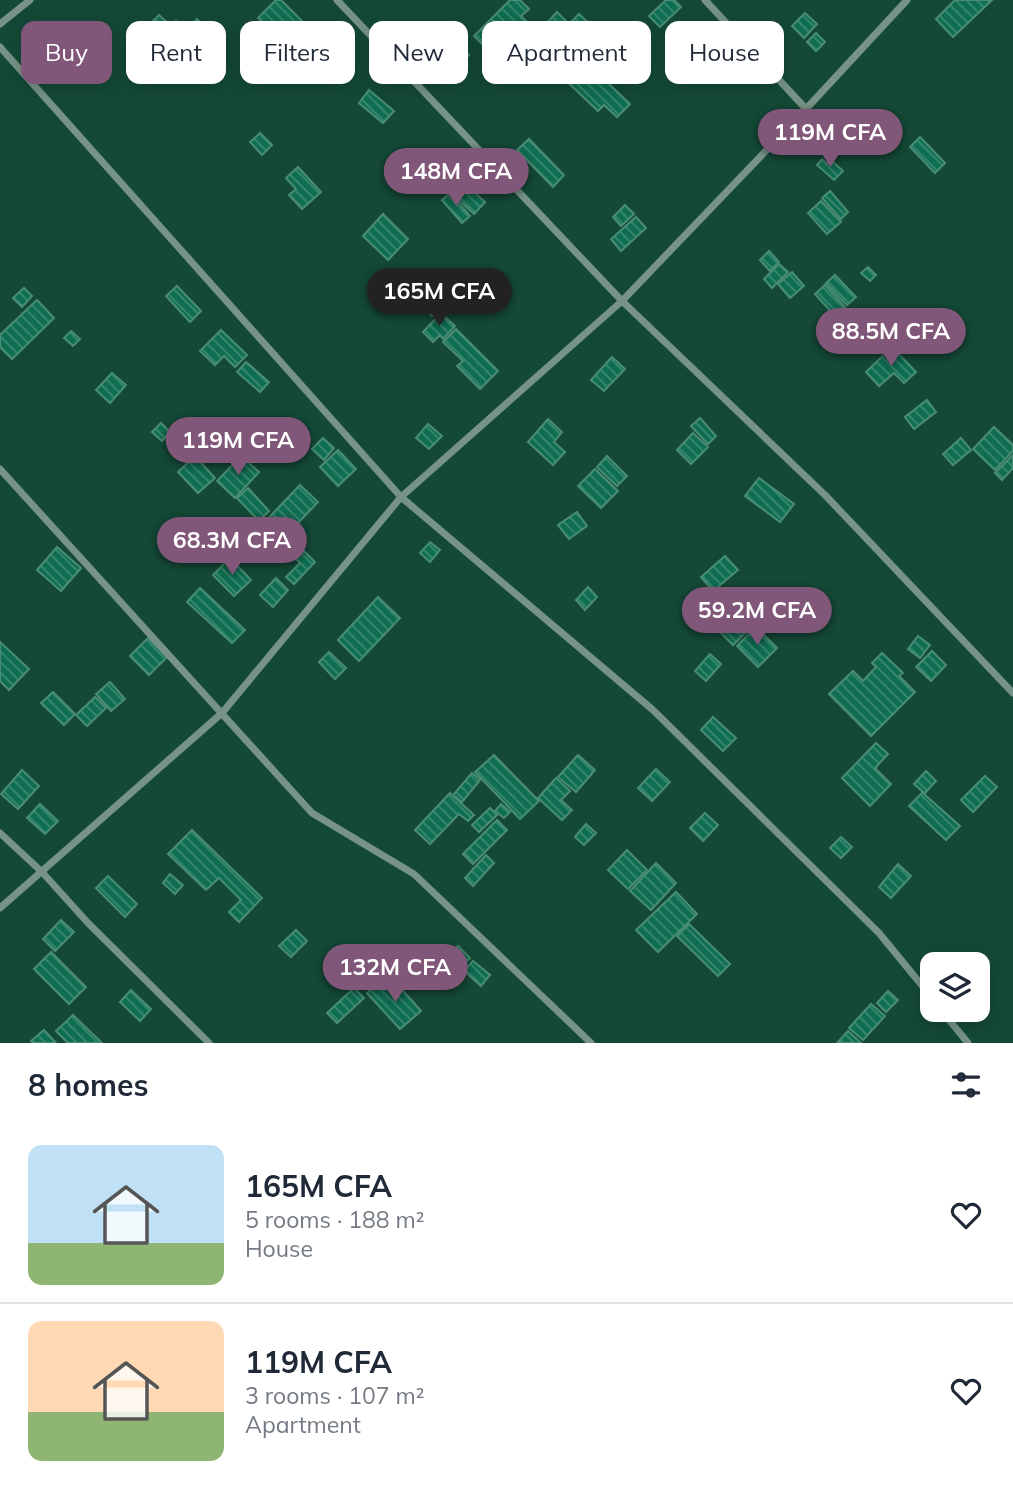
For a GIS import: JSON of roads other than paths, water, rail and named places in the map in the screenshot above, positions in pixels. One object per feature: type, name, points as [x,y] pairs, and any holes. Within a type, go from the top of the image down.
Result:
[{"type":"street","points":[[0,24],[30,0]]},
{"type":"street","points":[[337,0],[622,301],[825,495],[1013,693]]},
{"type":"street","points":[[705,0],[806,109]]},
{"type":"street","points":[[0,908],[222,713],[401,497],[622,301],[906,0]]},
{"type":"street","points":[[0,47],[401,497],[653,710],[879,933],[920,983]]},
{"type":"street","points":[[0,469],[312,813],[414,874],[591,1043]]},
{"type":"street","points":[[0,833],[42,872],[88,923],[209,1043]]},
{"type":"street","points":[[951,1022],[968,1043]]}]
